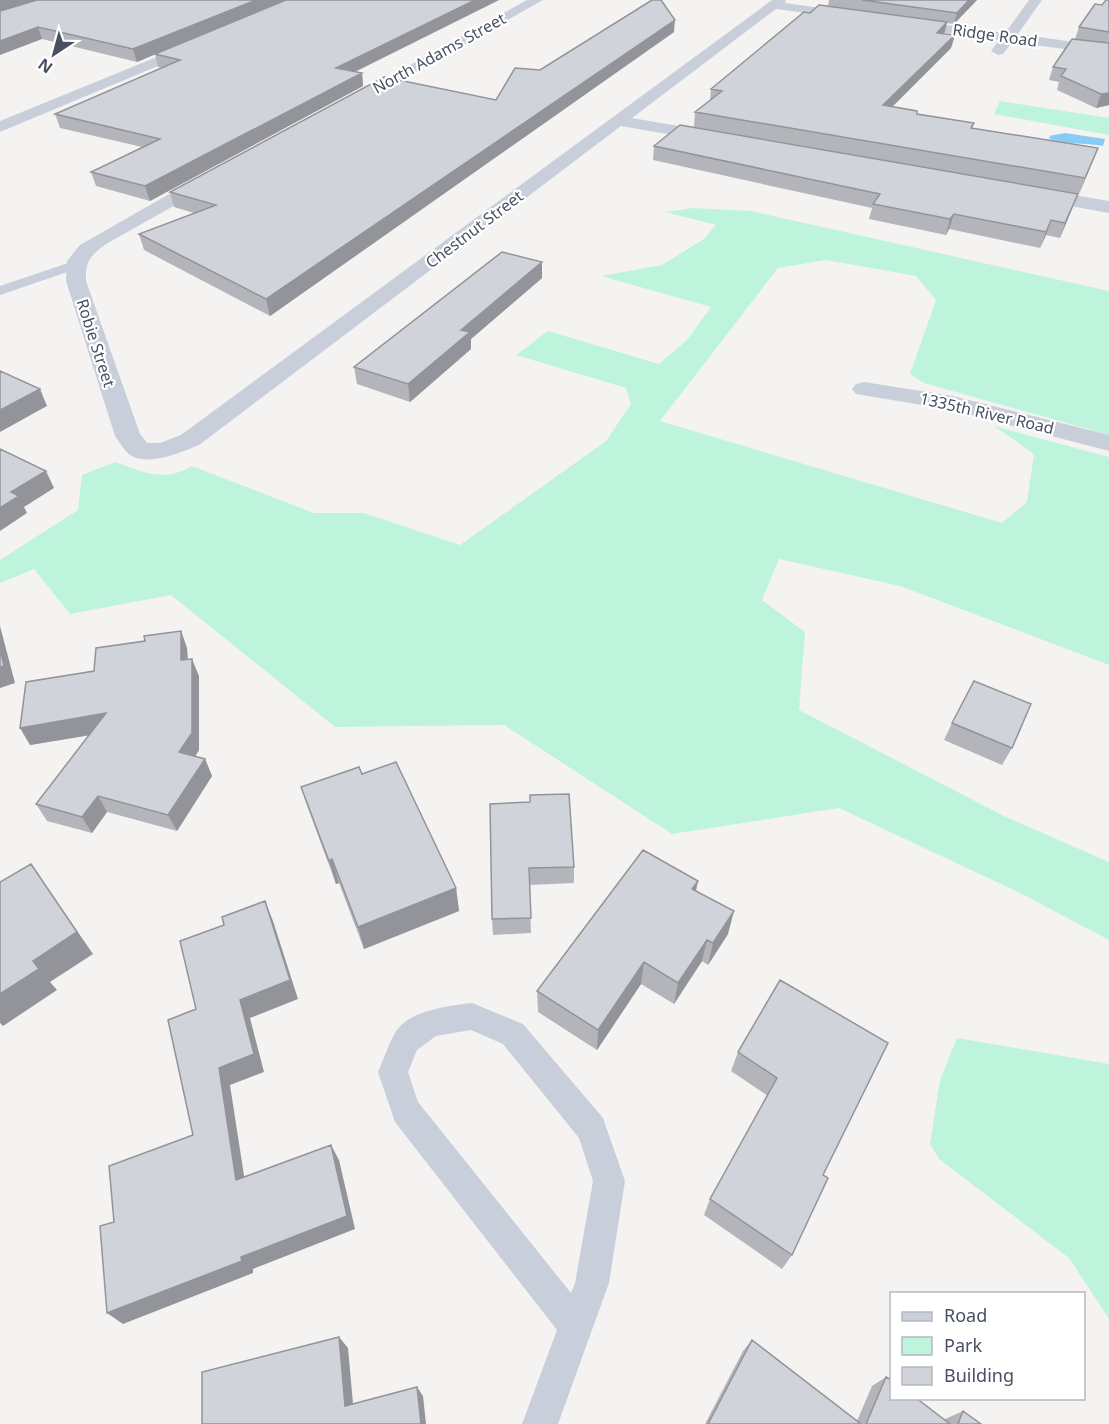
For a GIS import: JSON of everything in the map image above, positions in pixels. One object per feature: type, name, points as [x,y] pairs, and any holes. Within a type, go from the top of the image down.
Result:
[{"type":"street","name":"North Adams Street","points":[[339,108],[537,0]]},
{"type":"street","points":[[993,58],[1036,0]]},
{"type":"street","name":"Ridge Road","points":[[777,2],[1109,51]]},
{"type":"street","name":"Chestnut Street","points":[[163,451],[190,440],[777,2]]},
{"type":"street","points":[[0,127],[206,41]]},
{"type":"street","points":[[620,121],[736,141]]},
{"type":"street","points":[[74,265],[82,253],[120,227],[224,171]]},
{"type":"street","points":[[1016,191],[1109,207]]},
{"type":"street","name":"Robie Street","points":[[74,265],[76,281],[128,436],[140,450],[163,451]]},
{"type":"street","name":"1335th River Road","points":[[864,389],[953,403],[1109,443]]},
{"type":"lane","points":[[0,291],[74,265]]},
{"type":"lane","points":[[540,1424],[592,1283],[609,1181],[592,1129],[513,1034],[472,1016],[430,1023],[406,1040],[393,1072],[406,1111],[576,1326]]},
{"type":"green space","points":[[1000,101],[1109,118],[1109,135],[994,114]]},
{"type":"green space","points":[[693,208],[751,211],[1109,291],[1109,435],[924,383],[910,374],[936,300],[916,276],[826,260],[778,268],[660,421],[1002,523],[1027,502],[1034,454],[994,426],[1109,457],[1109,665],[900,586],[779,559],[762,600],[805,632],[799,710],[1004,816],[1109,862],[1109,940],[1020,893],[839,808],[672,834],[504,725],[335,727],[171,595],[70,614],[34,569],[0,583],[0,560],[78,510],[82,475],[115,462],[145,472],[163,475],[182,471],[192,466],[314,513],[364,513],[460,545],[606,441],[631,404],[626,388],[516,355],[548,331],[659,364],[687,340],[711,307],[601,276],[662,265],[704,239],[716,225],[665,212]]},
{"type":"green space","points":[[957,1038],[1109,1064],[1109,1319],[1069,1258],[939,1159],[930,1144],[940,1080]]},
{"type":"water","points":[[1065,133],[1105,139],[1103,146],[1048,138]]},
{"type":"building","points":[[37,0],[256,0],[133,49],[38,27],[0,41],[0,11]]},
{"type":"building","points":[[286,0],[475,0],[336,68],[362,73],[145,186],[91,172],[160,139],[55,114],[180,60],[155,54]]},
{"type":"building","points":[[652,0],[661,0],[675,20],[266,299],[139,234],[216,205],[170,192],[384,77],[496,100],[515,68],[540,70]]},
{"type":"building","points":[[862,0],[969,0],[957,13]]},
{"type":"building","points":[[1109,0],[1109,32],[1079,27],[1095,4],[1102,5]]},
{"type":"building","points":[[819,5],[947,22],[937,33],[955,35],[883,105],[917,111],[917,114],[974,123],[971,128],[1098,148],[1085,178],[695,112],[722,91],[711,89],[804,12],[810,13]]},
{"type":"building","points":[[1072,39],[1109,43],[1109,93],[1101,94],[1061,76],[1066,69],[1053,67]]},
{"type":"building","points":[[680,125],[1078,194],[1065,223],[1051,220],[1046,232],[954,214],[950,219],[873,204],[880,194],[654,146]]},
{"type":"building","points":[[502,252],[542,262],[461,330],[470,332],[408,384],[354,367]]},
{"type":"building","points":[[0,371],[40,389],[0,410]]},
{"type":"building","points":[[0,449],[46,471],[11,492],[19,496],[0,508]]},
{"type":"building","points":[[181,631],[181,660],[192,659],[192,733],[179,752],[205,759],[168,815],[98,796],[82,817],[36,804],[106,713],[20,728],[26,682],[94,671],[96,648],[145,641],[144,636]]},
{"type":"building","points":[[0,649],[4,666],[0,667]]},
{"type":"building","points":[[974,681],[1031,704],[1012,748],[952,723]]},
{"type":"building","points":[[396,762],[456,888],[358,927],[332,859],[329,861],[301,787],[359,767],[362,774]]},
{"type":"building","points":[[569,794],[574,867],[529,868],[531,918],[492,919],[490,804],[530,802],[530,795]]},
{"type":"building","points":[[643,850],[698,881],[692,889],[734,911],[713,943],[707,940],[678,983],[644,962],[598,1030],[537,991]]},
{"type":"building","points":[[31,864],[77,932],[33,961],[39,969],[0,994],[0,882]]},
{"type":"building","points":[[265,901],[290,980],[240,1000],[254,1054],[219,1068],[236,1180],[331,1145],[347,1216],[241,1257],[242,1261],[107,1313],[100,1226],[114,1222],[109,1166],[193,1135],[168,1020],[196,1009],[180,941],[224,925],[222,917]]},
{"type":"building","points":[[780,980],[888,1043],[823,1175],[828,1178],[792,1255],[710,1199],[777,1078],[738,1052]]},
{"type":"building","points":[[339,1337],[345,1406],[417,1387],[421,1424],[202,1424],[202,1372]]},
{"type":"building","points":[[752,1340],[861,1424],[708,1424]]},
{"type":"building","points":[[886,1377],[890,1379],[890,1400],[919,1400],[950,1424],[866,1424]]},
{"type":"building","points":[[963,1411],[981,1424],[958,1424]]}]
